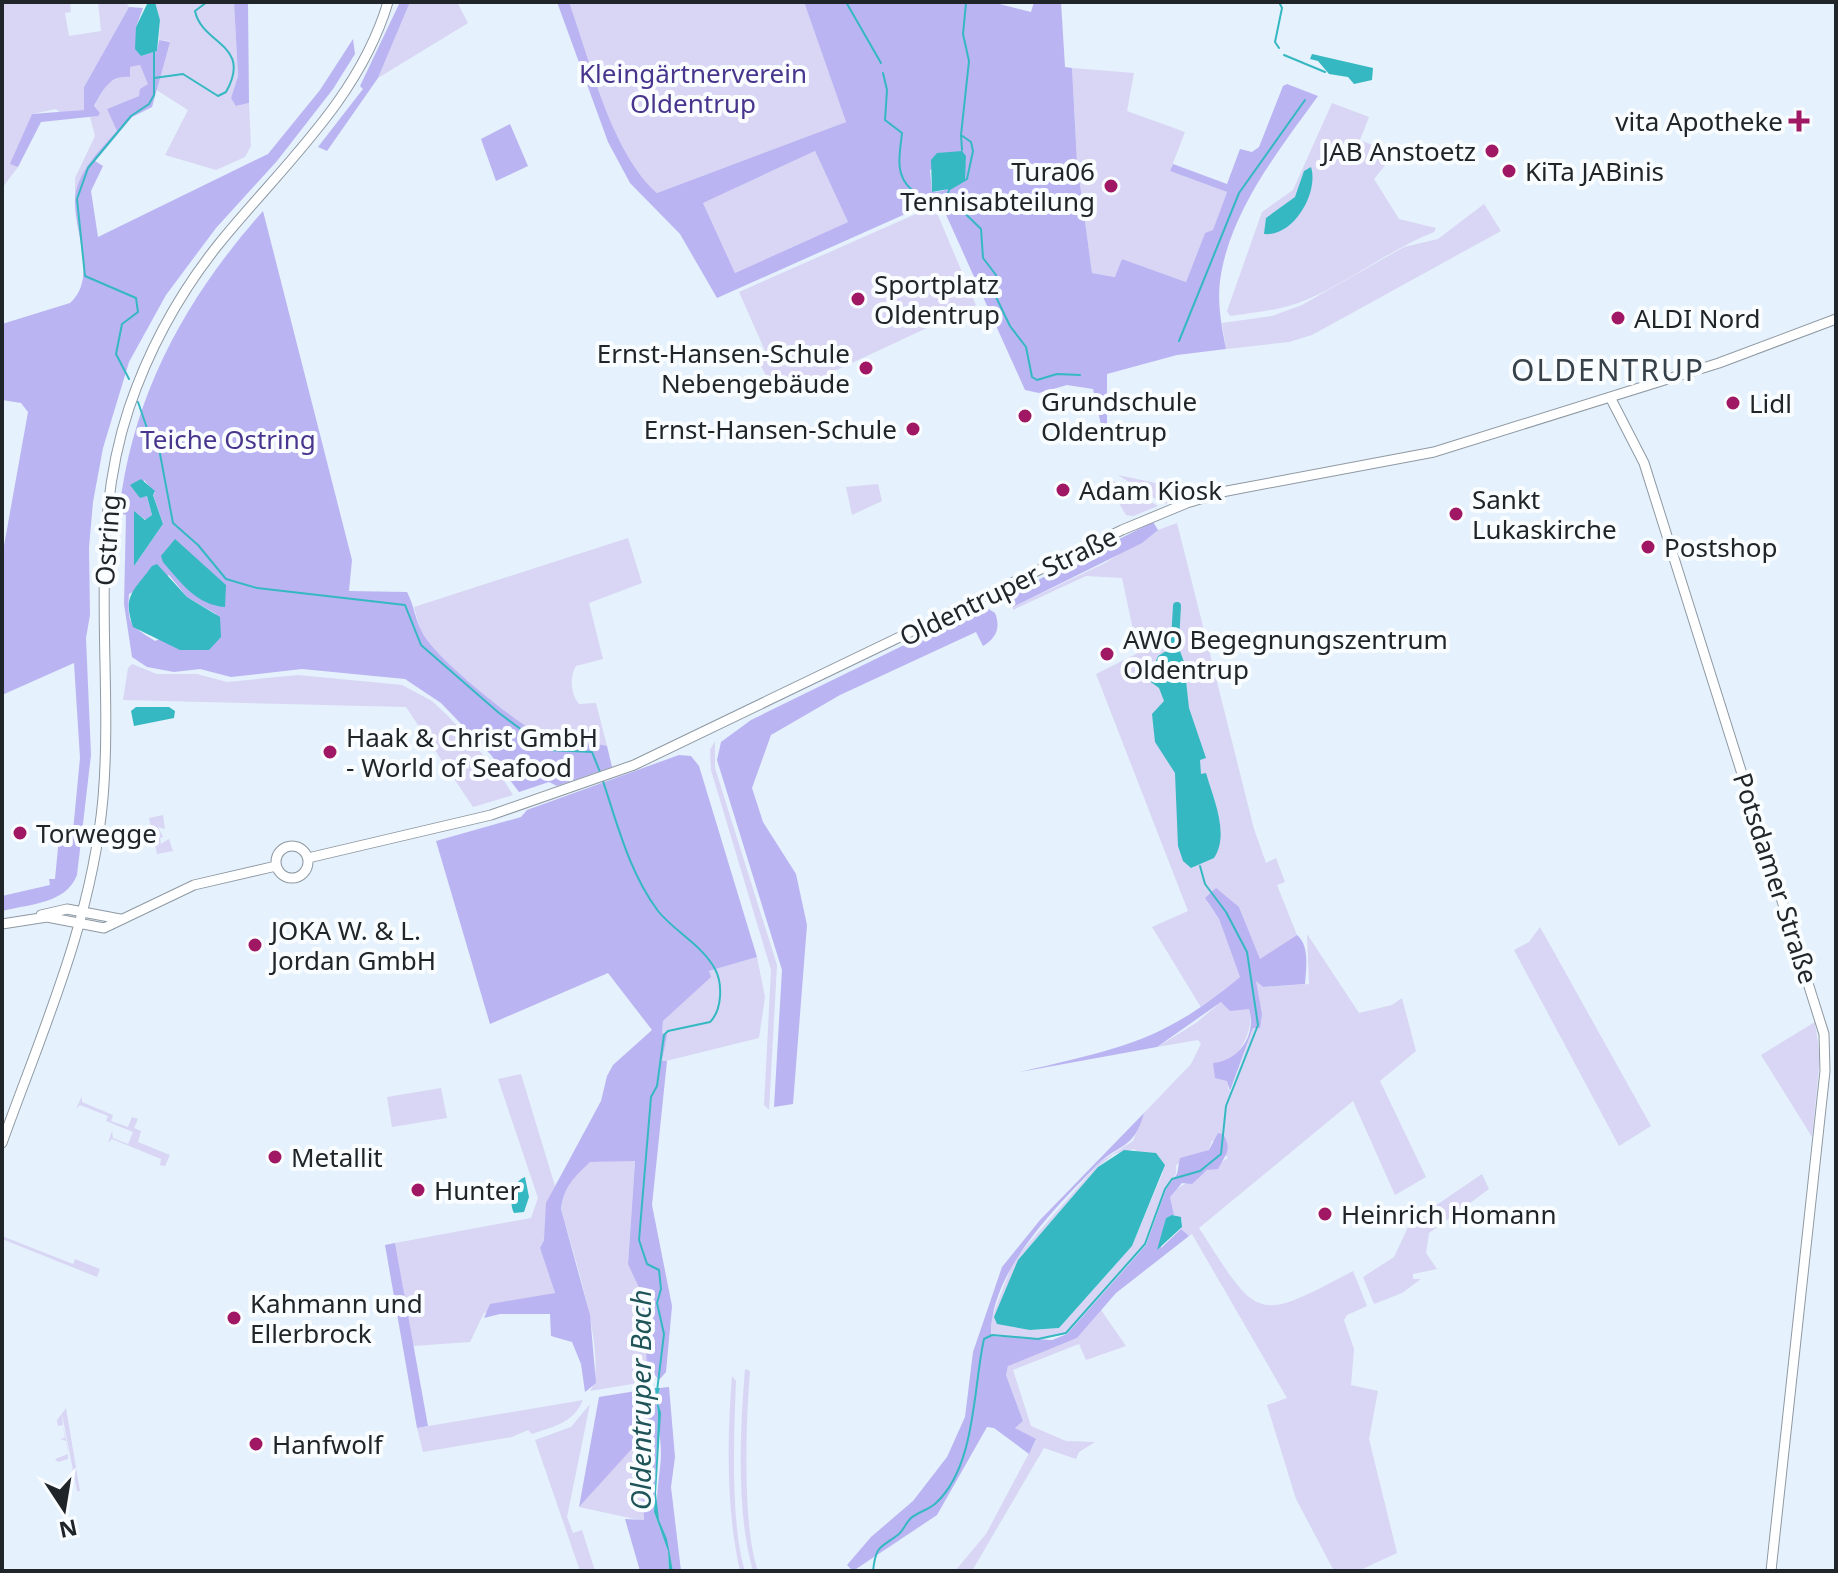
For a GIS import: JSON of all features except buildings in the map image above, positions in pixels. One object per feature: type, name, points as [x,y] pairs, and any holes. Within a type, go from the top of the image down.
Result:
[{"type":"street","name":"Ostring","points":[[2,1143],[81,925],[97,848],[105,767],[104,542],[110,488],[129,409],[149,358],[188,287],[220,243],[330,114],[372,44],[388,2]]},
{"type":"street","name":"Oldentruper Straße","points":[[308,858],[477,819],[613,774],[1122,530],[1187,503],[1243,488],[1421,456],[1719,363],[1836,319]]},
{"type":"street","name":"Potsdamer Straße","points":[[1610,397],[1644,463],[1824,1034],[1820,1114],[1771,1571]]},
{"type":"street","points":[[289,846],[301,848],[308,858],[306,871],[295,878],[283,876],[276,866],[278,853],[289,846]]},
{"type":"street","points":[[37,917],[104,928],[194,885],[276,866]]},
{"type":"street","points":[[2,924],[61,909],[124,919]]},
{"type":"green space","points":[[2,2],[70,2],[71,12],[65,13],[69,36],[101,31],[98,2],[126,2],[129,7],[84,87],[84,110],[61,113],[56,109],[32,114],[11,164],[18,167],[2,188]]},
{"type":"green space","points":[[155,2],[234,2],[238,76],[231,98],[237,106],[249,103],[251,146],[245,157],[216,170],[165,155],[188,110],[155,89],[170,41],[159,40],[160,20]]},
{"type":"green space","points":[[234,2],[248,2],[249,103],[236,106],[231,98],[238,76]]},
{"type":"green space","points":[[400,2],[410,2],[378,78],[327,151],[318,147],[363,89],[360,86]]},
{"type":"green space","points":[[410,2],[457,2],[468,23],[378,78]]},
{"type":"green space","points":[[557,2],[569,2],[614,130],[641,175],[657,193],[846,122],[804,2],[992,2],[1031,12],[1034,2],[1061,2],[1065,67],[1072,68],[1077,162],[1092,273],[1115,277],[1122,259],[1186,282],[1205,233],[1213,230],[1227,192],[1170,171],[1173,164],[1227,184],[1240,149],[1252,152],[1259,147],[1283,86],[1287,84],[1318,96],[1258,183],[1225,255],[1219,289],[1226,349],[1177,355],[1107,374],[1107,438],[1104,438],[1093,389],[1067,385],[1039,393],[1025,390],[939,199],[717,298],[680,234],[630,183],[608,142]],"holes":[[[815,151],[848,222],[735,273],[703,203]],[[966,157],[957,182],[946,189],[932,192],[930,170]]]},
{"type":"green space","name":"Kleingärtnerverein Oldentrup","points":[[569,2],[804,2],[846,122],[657,193],[641,175],[614,130]]},
{"type":"green space","points":[[129,7],[143,8],[136,27],[141,56],[157,51],[159,40],[170,42],[152,107],[132,117],[95,161],[103,166],[91,191],[98,237],[268,154],[320,90],[353,39],[355,54],[333,89],[277,161],[216,228],[166,295],[129,362],[103,448],[93,502],[89,547],[90,615],[86,638],[91,755],[77,875],[72,885],[56,897],[2,911],[2,896],[50,885],[49,879],[55,879],[60,827],[73,831],[80,758],[74,663],[2,695],[2,557],[28,412],[21,403],[2,400],[2,324],[70,303],[78,293],[84,268],[76,190],[90,162],[117,131],[107,109],[139,96],[140,89],[148,84],[140,65],[130,67],[130,77],[117,78],[108,84],[94,106],[100,113],[98,116],[41,122],[18,167],[10,164],[32,114],[84,110],[84,87]]},
{"type":"green space","points":[[140,65],[148,83],[139,96],[107,109],[118,131],[86,169],[75,198],[75,178],[95,136],[90,117],[97,116],[94,107],[107,83],[123,76],[130,67]]},
{"type":"green space","points":[[1072,68],[1134,73],[1127,111],[1185,132],[1170,171],[1227,192],[1213,231],[1205,233],[1186,282],[1122,259],[1116,277],[1092,273],[1077,162]]},
{"type":"green space","points":[[1332,103],[1369,117],[1360,140],[1394,154],[1374,179],[1399,219],[1436,228],[1434,232],[1299,303],[1230,316],[1227,311],[1262,212],[1293,190]]},
{"type":"green space","points":[[510,124],[528,166],[496,181],[481,139]]},
{"type":"green space","points":[[815,151],[848,222],[735,273],[703,203]]},
{"type":"green space","points":[[1484,204],[1501,231],[1312,335],[1289,342],[1226,349],[1222,323],[1272,316],[1302,305],[1404,247],[1438,239]]},
{"type":"green space","name":"Sportplatz Oldentrup","points":[[934,206],[976,305],[779,397],[757,360],[766,353],[739,292]]},
{"type":"green space","name":"Teiche Ostring","points":[[263,211],[352,560],[349,591],[407,592],[422,632],[463,677],[506,712],[545,738],[564,744],[607,746],[612,767],[557,786],[549,782],[519,792],[491,755],[441,703],[405,679],[302,669],[231,677],[200,669],[174,672],[147,667],[132,657],[124,604],[126,515],[119,513],[136,428],[167,351],[209,279]],"holes":[[[144,480],[155,493],[163,524],[134,566],[134,512],[146,520],[152,515],[147,496],[141,497]],[[169,575],[187,597],[216,614],[155,641],[132,623],[129,594]]]},
{"type":"green space","points":[[1118,475],[1198,492],[1232,485],[1163,504]]},
{"type":"green space","points":[[1112,480],[1158,506],[1133,516],[1126,515],[1117,500]]},
{"type":"green space","points":[[878,484],[882,501],[852,515],[846,487]]},
{"type":"green space","points":[[1153,522],[1158,530],[1142,543],[1013,607],[1014,592]]},
{"type":"green space","points":[[1177,523],[1254,829],[1266,863],[1276,858],[1285,882],[1277,885],[1297,935],[1260,960],[1239,907],[1207,902],[1219,919],[1240,977],[1202,1009],[1152,927],[1188,911],[1096,674],[1138,653],[1122,578],[1086,576],[1013,610],[1013,607],[1105,563],[1158,530]]},
{"type":"green space","points":[[628,538],[642,583],[589,603],[603,659],[576,666],[572,680],[574,696],[579,704],[596,703],[607,746],[570,745],[544,738],[466,680],[422,633],[414,607]]},
{"type":"green space","points":[[984,606],[995,613],[997,628],[991,640],[983,646],[976,632],[840,695],[771,735],[752,788],[763,822],[796,874],[807,925],[793,1104],[774,1107],[782,970],[717,760],[721,742],[751,720]]},
{"type":"green space","points":[[132,664],[157,674],[197,674],[227,682],[298,675],[402,685],[432,701],[449,717],[500,774],[513,795],[473,807],[406,707],[123,700],[128,668]]},
{"type":"green space","points":[[715,741],[715,768],[777,965],[769,1110],[764,1105],[771,970],[711,770],[710,750]]},
{"type":"green space","points":[[679,755],[691,756],[699,766],[757,957],[709,971],[711,977],[663,1021],[662,1033],[667,1035],[662,1061],[667,1061],[652,1205],[672,1306],[666,1372],[659,1380],[647,1365],[641,1292],[628,1264],[635,1161],[590,1162],[567,1188],[561,1209],[590,1315],[596,1383],[585,1392],[581,1364],[572,1342],[551,1336],[550,1314],[500,1314],[484,1318],[490,1304],[555,1293],[540,1248],[544,1240],[546,1203],[601,1101],[613,1065],[652,1030],[608,973],[490,1024],[436,841],[521,817],[527,810]]},
{"type":"green space","points":[[163,815],[165,829],[158,827],[163,837],[160,838],[161,844],[169,839],[173,851],[157,854],[149,818]]},
{"type":"green space","points":[[1216,888],[1239,907],[1260,959],[1297,935],[1304,945],[1306,958],[1305,984],[1263,987],[1256,981],[1262,1014],[1260,1028],[1253,1028],[1230,1091],[1227,1081],[1215,1078],[1213,1063],[1238,1052],[1248,1037],[1251,1019],[1249,1009],[1230,1011],[1221,1002],[1157,1047],[1020,1072],[1137,1041],[1186,1016],[1240,977],[1219,919],[1205,898]]},
{"type":"green space","points":[[1540,927],[1651,1126],[1619,1146],[1514,950],[1529,942]]},
{"type":"green space","points":[[1307,934],[1359,1013],[1392,1005],[1402,998],[1416,1051],[1380,1081],[1426,1177],[1395,1195],[1353,1101],[1199,1228],[1235,1281],[1248,1296],[1262,1304],[1277,1305],[1296,1299],[1353,1271],[1367,1306],[1347,1315],[1344,1320],[1354,1349],[1351,1385],[1378,1391],[1369,1439],[1397,1553],[1358,1571],[1334,1571],[1296,1499],[1267,1405],[1287,1398],[1192,1234],[1189,1236],[1181,1229],[1182,1219],[1174,1215],[1170,1197],[1173,1191],[1228,1158],[1212,1140],[1209,1150],[1176,1165],[1176,1174],[1165,1189],[1145,1244],[1066,1333],[1038,1339],[991,1335],[992,1317],[1014,1260],[1100,1162],[1133,1141],[1144,1113],[1191,1064],[1201,1044],[1198,1040],[1157,1047],[1196,1023],[1221,1002],[1249,1009],[1250,1023],[1246,1038],[1229,1062],[1228,1089],[1231,1092],[1253,1028],[1260,1028],[1256,981],[1263,987],[1309,984]],"holes":[[[1134,1149],[1163,1172],[1132,1246],[1059,1328],[1030,1330],[1018,1260],[1098,1167],[1114,1154]]]},
{"type":"green space","points":[[757,957],[765,997],[759,1038],[662,1062],[666,1035],[662,1033],[663,1021],[710,977],[709,971]]},
{"type":"green space","points":[[1815,1022],[1820,1058],[1812,1137],[1761,1055]]},
{"type":"green space","points":[[521,1074],[555,1186],[540,1248],[555,1293],[484,1313],[470,1342],[413,1346],[395,1243],[531,1218],[538,1198],[498,1079]]},
{"type":"green space","points":[[441,1088],[447,1118],[392,1127],[387,1097]]},
{"type":"green space","points":[[82,1096],[82,1102],[113,1115],[111,1121],[128,1127],[132,1117],[138,1119],[134,1128],[141,1131],[138,1142],[170,1155],[165,1166],[160,1165],[161,1159],[112,1139],[108,1143],[112,1131],[113,1138],[128,1144],[133,1132],[106,1121],[108,1116],[80,1105],[76,1109]]},
{"type":"green space","points":[[1144,1113],[1131,1140],[1097,1165],[1044,1221],[1028,1243],[1001,1289],[993,1312],[991,1336],[1052,1340],[1067,1334],[1146,1245],[1166,1189],[1177,1174],[1180,1158],[1209,1150],[1218,1133],[1223,1134],[1228,1148],[1218,1169],[1207,1170],[1192,1184],[1182,1183],[1170,1197],[1174,1215],[1166,1218],[1161,1248],[1181,1229],[1189,1236],[1116,1293],[1077,1338],[1008,1366],[1006,1375],[1023,1421],[1015,1428],[1036,1439],[1029,1454],[994,1428],[987,1427],[937,1515],[853,1571],[847,1565],[871,1537],[913,1501],[947,1457],[965,1417],[973,1352],[1002,1267],[1040,1220]]},
{"type":"green space","points":[[635,1160],[628,1263],[641,1292],[647,1365],[656,1380],[590,1391],[595,1376],[592,1330],[561,1209],[562,1201],[571,1183],[590,1162]]},
{"type":"green space","points":[[1482,1174],[1489,1189],[1429,1233],[1426,1253],[1437,1269],[1413,1274],[1413,1279],[1421,1279],[1402,1293],[1374,1304],[1363,1277],[1394,1257],[1410,1223]]},
{"type":"green space","points":[[2,1236],[73,1264],[75,1259],[100,1269],[97,1277],[2,1239]]},
{"type":"green space","points":[[395,1243],[428,1426],[417,1428],[385,1245]]},
{"type":"green space","points":[[1101,1310],[1126,1346],[1086,1360],[1079,1344],[1013,1370],[1031,1426],[1066,1441],[1095,1442],[1079,1452],[1076,1459],[1044,1448],[972,1571],[955,1571],[986,1534],[1036,1440],[1015,1428],[1023,1421],[1006,1375],[1008,1365],[1077,1338]]},
{"type":"green space","points":[[745,1369],[750,1371],[747,1501],[758,1571],[753,1571],[742,1498]]},
{"type":"green space","points":[[732,1376],[736,1381],[735,1504],[745,1571],[740,1571],[735,1547],[730,1499]]},
{"type":"green space","points":[[669,1387],[675,1457],[671,1487],[681,1571],[673,1571],[657,1509],[661,1455],[659,1395],[660,1388]]},
{"type":"green space","points":[[655,1388],[658,1414],[654,1512],[668,1551],[669,1571],[640,1571],[625,1519],[644,1520],[638,1442],[579,1507],[599,1397]]},
{"type":"green space","points":[[583,1400],[569,1419],[532,1434],[528,1430],[512,1437],[423,1452],[417,1428]]},
{"type":"green space","points":[[590,1404],[567,1517],[573,1533],[582,1530],[595,1571],[580,1571],[535,1440],[571,1427]]},
{"type":"green space","points":[[66,1408],[80,1491],[77,1491],[62,1414],[63,1425],[58,1426],[57,1420]]},
{"type":"green space","points":[[638,1441],[644,1521],[579,1507]]},
{"type":"green space","points":[[68,1454],[68,1459],[58,1462],[55,1459]]},
{"type":"water","points":[[148,2],[155,2],[160,20],[157,51],[141,56],[135,49],[136,27]]},
{"type":"water","points":[[1312,54],[1373,68],[1372,80],[1354,84],[1348,77],[1329,74],[1318,61],[1310,59]]},
{"type":"water","points":[[962,151],[966,156],[965,180],[949,189],[932,192],[931,160],[937,153]]},
{"type":"water","points":[[1311,167],[1311,188],[1302,211],[1285,228],[1264,234],[1266,218],[1295,197],[1304,171]]},
{"type":"water","points":[[141,479],[155,491],[153,495],[163,524],[134,566],[134,511],[145,520],[152,515],[147,496],[140,498],[130,485]]},
{"type":"water","points":[[175,539],[226,585],[225,607],[198,597],[163,562],[161,556]]},
{"type":"water","points":[[157,564],[187,597],[220,617],[221,637],[209,650],[180,650],[133,627],[129,600],[152,566]]},
{"type":"water","points":[[1168,650],[1180,651],[1184,662],[1189,708],[1206,758],[1200,760],[1201,774],[1206,773],[1220,827],[1219,848],[1214,858],[1191,868],[1183,861],[1178,846],[1175,773],[1155,742],[1152,714],[1164,701],[1159,688],[1148,680],[1158,656]]},
{"type":"water","points":[[136,707],[169,707],[175,711],[174,718],[134,726],[131,711]]},
{"type":"water","points":[[1124,1150],[1156,1153],[1165,1165],[1132,1246],[1059,1328],[1030,1330],[997,1324],[994,1317],[1018,1260],[1098,1167]]},
{"type":"water","points":[[525,1177],[529,1197],[524,1212],[514,1213],[513,1192],[517,1183]]},
{"type":"water","points":[[1172,1215],[1181,1217],[1182,1227],[1157,1250],[1166,1218]]},
{"type":"water","points":[[655,1388],[660,1388],[657,1399],[661,1413],[656,1493],[659,1520],[667,1539],[673,1571],[669,1571],[668,1551],[654,1512],[658,1414]]},
{"type":"waterway","name":"Oldentruper Bach","points":[[154,78],[183,74],[218,96],[226,92],[234,64],[230,54],[199,22],[195,11],[207,2]]},
{"type":"waterway","points":[[846,2],[881,63]]},
{"type":"waterway","points":[[1279,2],[1282,8],[1275,42],[1279,48]]},
{"type":"waterway","points":[[950,189],[967,179],[973,151],[971,142],[961,135],[969,61],[963,34],[966,3]]},
{"type":"waterway","name":"Oldentruper Bach","points":[[129,379],[116,354],[122,324],[138,312],[136,298],[85,276],[77,199],[88,168],[131,116],[149,104],[154,95],[154,49]]},
{"type":"waterway","points":[[1284,55],[1325,72]]},
{"type":"waterway","points":[[883,73],[887,90],[885,120],[902,133],[900,170],[911,189]]},
{"type":"waterway","points":[[1179,341],[1239,193],[1305,100]]},
{"type":"waterway","points":[[961,135],[962,150]]},
{"type":"waterway","points":[[950,187],[947,196],[981,229],[983,258],[996,275],[996,297],[1010,326],[1026,347],[1032,377],[1037,380],[1057,374],[1080,375]]},
{"type":"waterway","name":"Oldentruper Bach","points":[[138,402],[148,431],[157,438],[173,523],[198,545],[226,579],[257,588],[405,605],[421,645],[499,713],[549,750],[592,752],[600,772]]},
{"type":"waterway","points":[[1174,657],[1177,606]]},
{"type":"waterway","name":"Oldentruper Bach","points":[[602,778],[639,880],[658,911],[710,961],[718,975],[720,989],[717,1011],[710,1022],[668,1031],[664,1035],[657,1086],[651,1097],[639,1240],[647,1264],[659,1270],[661,1289],[657,1303],[664,1334],[657,1391]]},
{"type":"waterway","points":[[873,1571],[880,1548],[899,1534],[913,1517],[936,1503],[959,1469],[971,1426],[984,1339],[992,1335],[1038,1339],[1066,1333],[1145,1244],[1165,1189],[1172,1179],[1200,1171],[1221,1154],[1226,1106],[1258,1025],[1247,952],[1226,912],[1205,884],[1200,866]]},
{"type":"place","name":"vita Apotheke","points":[[1799,121]]},
{"type":"place","name":"JAB Anstoetz","points":[[1492,151]]},
{"type":"place","name":"KiTa JABinis","points":[[1509,171]]},
{"type":"place","name":"Tura06 Tennisabteilung","points":[[1111,186]]},
{"type":"place","name":"Sportplatz Oldentrup","points":[[858,299]]},
{"type":"place","name":"ALDI Nord","points":[[1618,318]]},
{"type":"place","name":"Ernst-Hansen-Schule Nebengebäude","points":[[866,368]]},
{"type":"place","name":"Lidl","points":[[1733,403]]},
{"type":"place","name":"Grundschule Oldentrup","points":[[1025,416]]},
{"type":"place","name":"Ernst-Hansen-Schule","points":[[913,429]]},
{"type":"place","name":"Adam Kiosk","points":[[1063,490]]},
{"type":"place","name":"Sankt Lukaskirche","points":[[1456,514]]},
{"type":"place","name":"Postshop","points":[[1648,547]]},
{"type":"place","name":"AWO Begegnungszentrum Oldentrup","points":[[1107,654]]},
{"type":"place","name":"Haak & Christ GmbH - World of Seafood","points":[[330,752]]},
{"type":"place","name":"Torwegge","points":[[20,833]]},
{"type":"place","name":"JOKA W. & L. Jordan GmbH","points":[[255,945]]},
{"type":"place","name":"Metallit","points":[[275,1157]]},
{"type":"place","name":"Hunter","points":[[418,1190]]},
{"type":"place","name":"Heinrich Homann","points":[[1325,1214]]},
{"type":"place","name":"Kahmann und Ellerbrock","points":[[234,1318]]},
{"type":"place","name":"Hanfwolf","points":[[256,1444]]},
{"type":"district","name":"OLDENTRUP","points":[[1608,369]]}]
